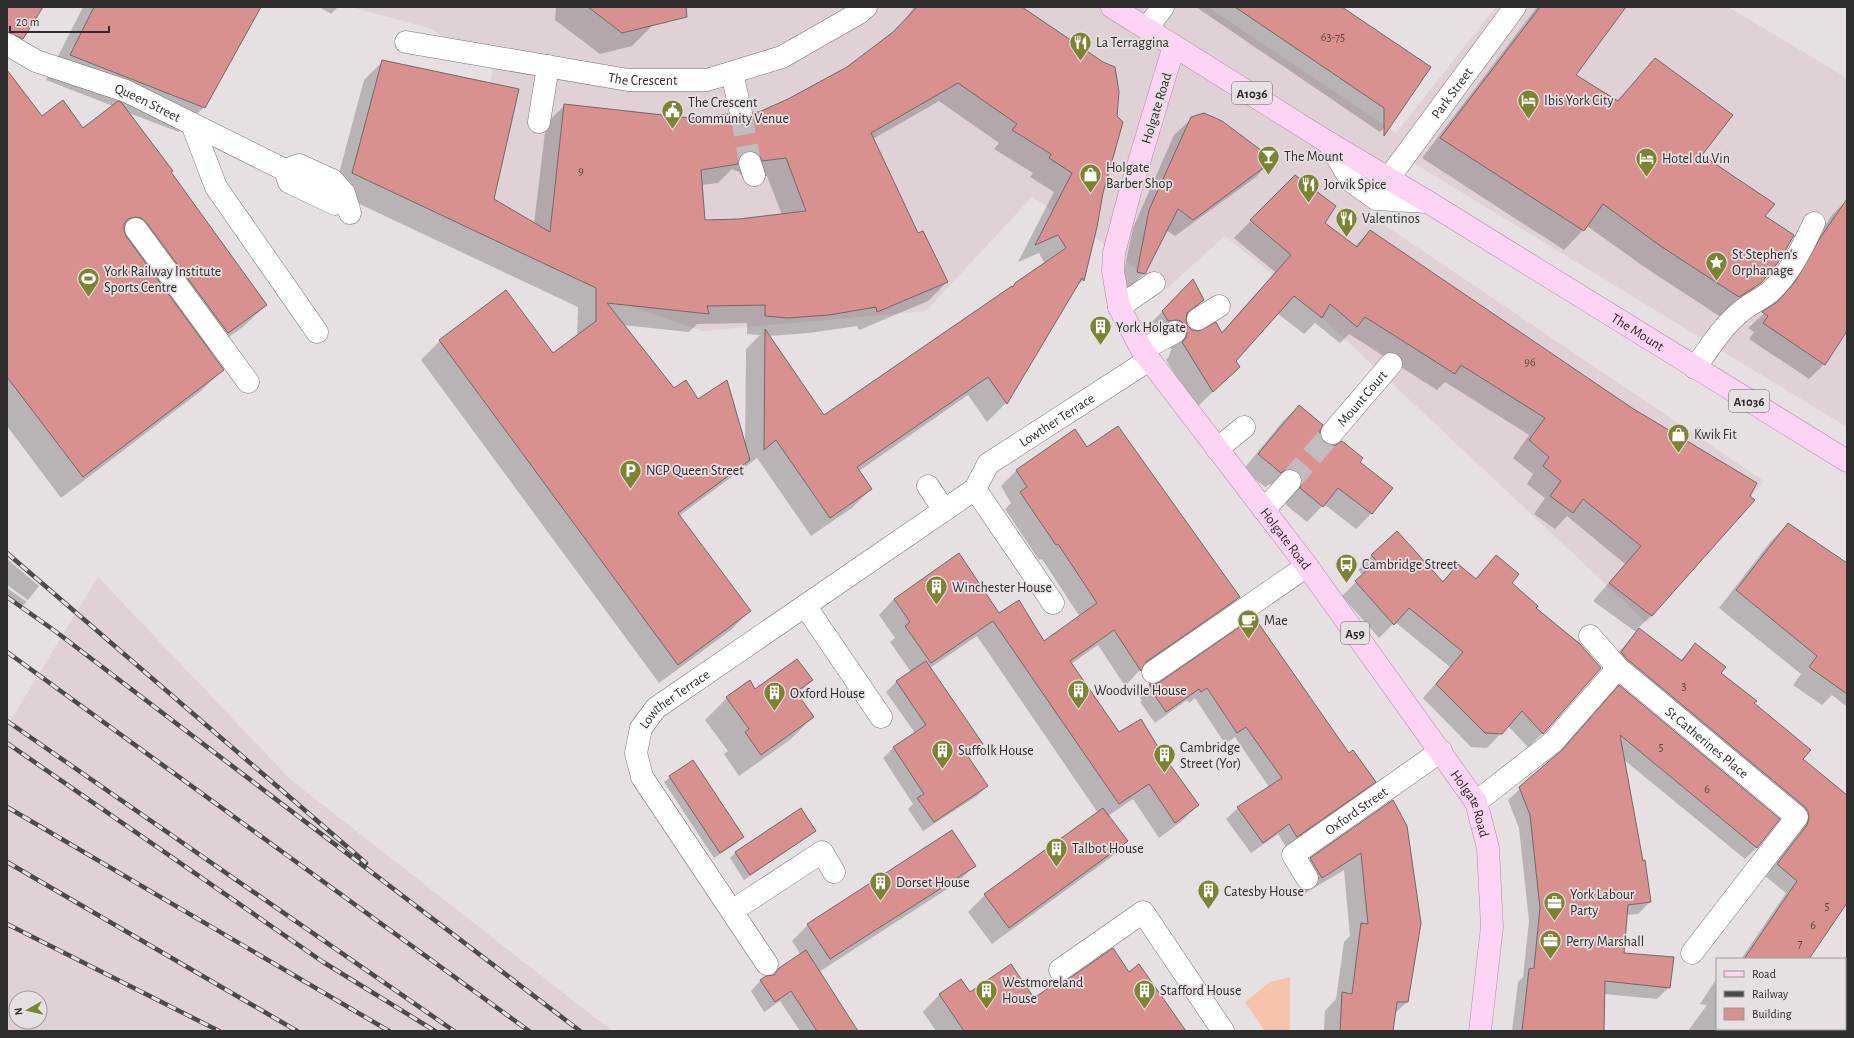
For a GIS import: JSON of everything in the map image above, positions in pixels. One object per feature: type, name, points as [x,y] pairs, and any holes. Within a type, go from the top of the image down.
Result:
[{"type":"main road","name":"A1036","points":[[1112,7],[1174,46]]},
{"type":"main road","name":"The Mount","points":[[1174,46],[1695,368],[1846,457]]},
{"type":"main road","name":"Holgate Road","points":[[1174,46],[1115,247],[1113,271],[1119,307],[1145,355],[1307,566],[1441,751],[1476,802],[1488,848],[1492,927],[1480,1031]]},
{"type":"street","name":"The Crescent","points":[[406,42],[628,80],[707,80],[782,57],[859,13],[866,7]]},
{"type":"street","points":[[1147,28],[1163,7]]},
{"type":"street","name":"Park Street","points":[[1388,179],[1515,7]]},
{"type":"street","name":"Queen Street","points":[[7,44],[36,61],[126,91],[285,170],[289,182],[342,208]]},
{"type":"street","points":[[539,122],[548,66]]},
{"type":"street","points":[[732,73],[741,113]]},
{"type":"street","points":[[192,124],[216,187],[317,332]]},
{"type":"street","name":"The Mount","points":[[1329,143],[1351,181],[1376,199],[1428,202]]},
{"type":"street","points":[[1695,368],[1716,339],[1744,309],[1772,291],[1787,271],[1814,223]]},
{"type":"street","points":[[136,229],[248,382]]},
{"type":"street","points":[[1119,307],[1154,283]]},
{"type":"street","points":[[1198,319],[1219,306]]},
{"type":"street","name":"Lowther Terrace","points":[[767,964],[642,777],[636,753],[641,728],[656,708],[806,607],[976,489],[988,464],[1145,355],[1175,332]]},
{"type":"street","name":"Mount Court","points":[[1332,433],[1391,364]]},
{"type":"street","points":[[1217,449],[1244,427]]},
{"type":"street","points":[[1264,510],[1290,480]]},
{"type":"street","points":[[928,486],[944,510]]},
{"type":"street","points":[[976,489],[1053,603]]},
{"type":"street","points":[[1153,672],[1307,566]]},
{"type":"street","points":[[806,607],[881,717]]},
{"type":"street","name":"St Catherines Place","points":[[1590,636],[1618,668],[1797,817],[1692,953]]},
{"type":"street","points":[[1476,802],[1553,742],[1618,668]]},
{"type":"street","name":"Oxford Street","points":[[1307,878],[1293,855],[1441,751]]},
{"type":"street","points":[[732,911],[822,852],[834,872]]},
{"type":"street","points":[[1060,970],[1143,912],[1223,1031]]},
{"type":"shaded area","points":[[351,7],[1208,7],[1396,133],[1496,7],[1728,7],[1847,78],[1847,427],[1412,162],[1368,214],[1764,481],[1647,623],[1299,296],[1225,236],[1165,290],[1094,237],[1032,197],[926,311],[702,331],[627,305],[629,291],[469,228],[493,66],[429,28]]},
{"type":"shaded area","points":[[98,577],[291,780],[612,1031],[7,1031],[7,726]]},
{"type":"shaded area","points":[[1290,977],[1290,1031],[1265,1031],[1245,1002],[1270,982]]},
{"type":"building","points":[[7,7],[43,7],[23,39],[7,32]]},
{"type":"building","points":[[94,7],[261,7],[205,108],[70,55]]},
{"type":"building","points":[[588,7],[686,7],[687,17],[622,33]]},
{"type":"building","points":[[917,7],[1022,7],[1103,62],[1115,67],[1119,92],[1117,116],[1123,122],[1103,193],[1097,227],[1084,281],[1082,278],[1007,404],[988,377],[857,467],[872,489],[830,518],[776,440],[764,450],[765,329],[824,415],[1012,286],[1013,287],[1015,283],[1066,248],[1058,235],[1035,245],[1072,173],[1049,158],[1051,154],[1012,130],[1017,124],[958,83],[871,133],[918,233],[923,231],[948,282],[877,312],[876,307],[829,315],[788,318],[765,316],[765,305],[707,306],[709,314],[607,303],[674,388],[686,380],[698,399],[727,380],[750,460],[678,513],[751,611],[678,665],[439,340],[506,290],[553,353],[596,321],[596,288],[352,173],[382,60],[519,89],[494,199],[550,232],[564,104],[690,118],[728,114],[732,122],[738,125],[744,125],[750,122],[753,112],[759,112],[788,99],[847,67],[893,32]],"holes":[[[746,151],[758,153],[762,161],[786,158],[806,211],[739,219],[705,220],[701,170],[738,164],[740,155]]]},
{"type":"building","points":[[1235,7],[1342,7],[1431,67],[1384,136],[1384,108]]},
{"type":"building","points":[[1540,7],[1626,7],[1576,75],[1618,101],[1655,58],[1733,115],[1702,155],[1775,204],[1765,216],[1794,235],[1780,260],[1761,283],[1739,297],[1662,247],[1603,204],[1584,231],[1440,138]]},
{"type":"building","name":"York Railway Institute Sports Centre","points":[[7,70],[42,116],[63,100],[83,128],[118,101],[121,102],[173,171],[171,172],[267,305],[228,333],[146,222],[141,218],[135,217],[128,219],[124,224],[126,236],[224,370],[83,477],[7,377]]},
{"type":"building","points":[[1204,113],[1222,121],[1274,160],[1193,220],[1178,209],[1145,274],[1137,272],[1149,210],[1191,117]]},
{"type":"building","points":[[1295,175],[1336,206],[1325,223],[1357,247],[1370,230],[1632,408],[1757,483],[1750,496],[1755,500],[1652,616],[1609,583],[1641,546],[1583,499],[1573,513],[1550,496],[1561,481],[1543,466],[1549,457],[1529,440],[1545,418],[1461,365],[1455,374],[1365,317],[1357,327],[1330,304],[1322,318],[1294,296],[1236,361],[1240,367],[1213,392],[1182,342],[1186,338],[1186,326],[1181,321],[1168,321],[1162,311],[1193,279],[1204,300],[1187,313],[1187,325],[1192,330],[1199,331],[1216,322],[1222,333],[1291,255],[1250,220]]},
{"type":"building","points":[[1847,199],[1847,331],[1825,365],[1763,323],[1768,316],[1762,312],[1777,302],[1795,282],[1820,238]]},
{"type":"building","points":[[1299,405],[1323,425],[1320,431],[1320,437],[1324,442],[1329,445],[1336,445],[1342,441],[1363,458],[1360,462],[1393,488],[1372,514],[1338,488],[1323,507],[1300,488],[1302,478],[1298,471],[1286,469],[1281,473],[1258,454]]},
{"type":"building","points":[[1118,426],[1240,597],[1146,662],[1141,671],[1114,630],[1070,661],[1119,732],[1141,719],[1163,755],[1199,805],[1175,823],[1149,784],[1119,804],[993,621],[931,663],[905,626],[910,622],[894,599],[959,553],[999,613],[1019,600],[1044,641],[1097,603],[1058,544],[1056,545],[1020,492],[1027,487],[1016,470],[1075,429],[1087,447]]},
{"type":"building","points":[[1788,523],[1847,563],[1847,694],[1809,667],[1817,656],[1736,590]]},
{"type":"building","points":[[1397,531],[1443,582],[1458,564],[1476,579],[1496,555],[1519,574],[1512,583],[1538,606],[1536,608],[1580,644],[1601,668],[1543,734],[1522,711],[1502,734],[1485,733],[1436,684],[1463,652],[1409,608],[1394,625],[1355,581],[1377,561],[1371,555]]},
{"type":"building","points":[[1254,617],[1349,753],[1353,750],[1376,782],[1297,837],[1289,824],[1263,843],[1237,807],[1282,778],[1246,727],[1237,733],[1207,688],[1201,692],[1199,689],[1166,712],[1151,690],[1153,689],[1149,684],[1160,682]]},
{"type":"building","points":[[1639,628],[1682,661],[1695,643],[1726,667],[1721,673],[1757,701],[1754,703],[1811,750],[1803,759],[1847,795],[1847,903],[1810,958],[1745,958],[1797,881],[1777,864],[1807,825],[1809,818],[1805,807],[1627,659],[1621,652]]},
{"type":"building","name":"Oxford House","points":[[797,659],[813,680],[796,692],[814,717],[761,755],[745,732],[749,729],[726,697],[750,680],[755,689]]},
{"type":"building","points":[[926,661],[983,744],[967,755],[988,786],[934,822],[917,798],[924,794],[893,747],[926,725],[896,681]]},
{"type":"building","points":[[1619,685],[1780,819],[1757,848],[1620,735],[1643,861],[1645,860],[1651,902],[1628,905],[1624,953],[1674,957],[1670,988],[1605,981],[1604,1031],[1522,1031],[1529,969],[1534,968],[1540,908],[1530,815],[1519,787],[1562,750]]},
{"type":"building","points":[[693,760],[744,837],[720,853],[669,776]]},
{"type":"building","points":[[1393,800],[1407,826],[1421,923],[1408,1002],[1397,1002],[1393,1031],[1340,1031],[1342,992],[1352,994],[1361,923],[1368,924],[1361,853],[1322,878],[1310,858]]},
{"type":"building","points":[[801,808],[816,831],[750,875],[735,852]]},
{"type":"building","name":"Talbot House","points":[[1103,808],[1128,841],[1009,928],[984,894]]},
{"type":"building","name":"Dorset House","points":[[952,830],[976,866],[830,959],[807,924]]},
{"type":"building","points":[[1113,948],[1129,972],[1139,964],[1186,1031],[964,1031],[939,994],[961,979],[970,992],[1011,964],[1034,998],[1057,982],[1067,980]]},
{"type":"building","points":[[806,950],[858,1031],[817,1031],[791,991],[775,1002],[760,980],[766,976],[774,975],[779,968]]},
{"type":"tunnel","points":[[741,113],[750,163]]},
{"type":"tunnel","points":[[1290,481],[1332,433]]},
{"type":"railway","points":[[7,553],[366,863]]},
{"type":"railway","points":[[7,597],[55,631],[580,1031]]},
{"type":"railway","points":[[7,652],[529,1031]]},
{"type":"railway","points":[[7,721],[454,1031]]},
{"type":"railway","points":[[7,743],[323,962],[435,1031]]},
{"type":"railway","points":[[7,807],[389,1031]]},
{"type":"railway","points":[[7,862],[297,1031]]},
{"type":"railway","points":[[7,924],[219,1031]]},
{"type":"place","name":"La Terraggina","points":[[1080,62]]},
{"type":"place","name":"Ibis York City","points":[[1529,120]]},
{"type":"place","name":"The Crescent Community Venue","points":[[672,130]]},
{"type":"place","name":"The Mount","points":[[1268,176]]},
{"type":"place","name":"Hotel du Vin","points":[[1646,178]]},
{"type":"place","name":"Holgate Barber Shop","points":[[1090,194]]},
{"type":"place","name":"Jorvik Spice","points":[[1309,204]]},
{"type":"place","name":"Valentinos","points":[[1347,238]]},
{"type":"place","name":"St Stephen's Orphanage","points":[[1717,282]]},
{"type":"place","name":"York Railway Institute Sports Centre","points":[[89,298]]},
{"type":"place","name":"York Holgate","points":[[1100,346]]},
{"type":"place","name":"Kwik Fit","points":[[1679,454]]},
{"type":"place","name":"NCP Queen Street","points":[[630,490]]},
{"type":"place","name":"Cambridge Street","points":[[1346,584]]},
{"type":"place","name":"Winchester House","points":[[937,606]]},
{"type":"place","name":"Mae","points":[[1248,640]]},
{"type":"place","name":"Woodville House","points":[[1079,710]]},
{"type":"place","name":"Oxford House","points":[[774,712]]},
{"type":"place","name":"Suffolk House","points":[[943,770]]},
{"type":"place","name":"Cambridge Street (Yor)","points":[[1165,774]]},
{"type":"place","name":"Talbot House","points":[[1056,868]]},
{"type":"place","name":"Dorset House","points":[[881,902]]},
{"type":"place","name":"Catesby House","points":[[1208,910]]},
{"type":"place","name":"York Labour Party","points":[[1555,922]]},
{"type":"place","name":"Perry Marshall","points":[[1551,960]]},
{"type":"place","name":"Westmoreland House","points":[[987,1010]]},
{"type":"place","name":"Stafford House","points":[[1145,1010]]}]
